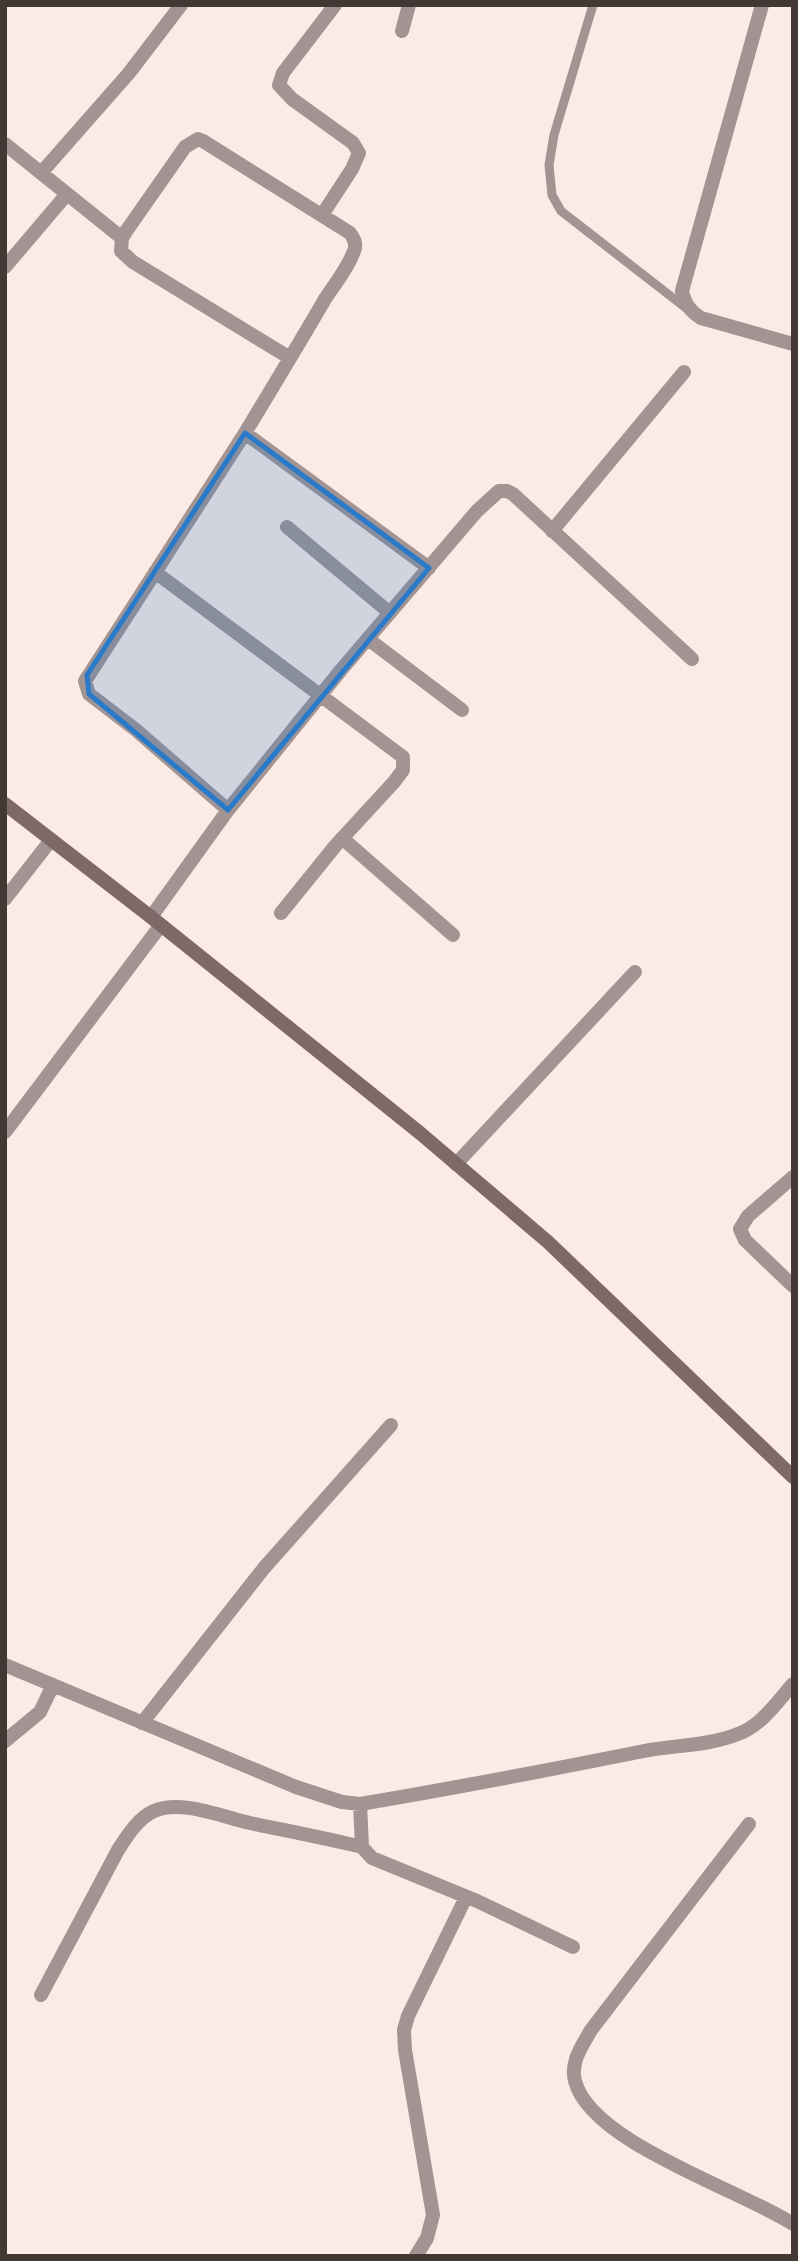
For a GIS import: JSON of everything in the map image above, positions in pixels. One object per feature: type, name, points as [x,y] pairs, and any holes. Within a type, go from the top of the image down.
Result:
[{"type":"main road","points":[[5,804],[156,921],[548,1242],[793,1476]]},
{"type":"street","points":[[41,173],[129,73],[180,5]]},
{"type":"street","points":[[322,215],[352,169],[359,153],[354,143],[292,99],[279,85],[283,73],[335,5]]},
{"type":"street","points":[[402,31],[409,5]]},
{"type":"street","points":[[762,5],[682,291],[692,312],[701,318],[793,344]]},
{"type":"street","points":[[228,810],[136,730],[89,694],[86,689],[87,675],[245,433],[290,358],[355,248],[355,241],[350,233],[198,139],[185,147],[122,238],[121,251],[132,262],[290,358]]},
{"type":"street","points":[[5,144],[122,238]]},
{"type":"street","points":[[5,267],[67,194]]},
{"type":"street","points":[[552,531],[684,372]]},
{"type":"street","points":[[245,433],[429,568]]},
{"type":"street","points":[[5,1132],[156,921],[228,810],[390,613],[477,511],[499,491],[513,494],[692,659]]},
{"type":"street","points":[[287,527],[390,613]]},
{"type":"street","points":[[155,572],[400,753],[405,763],[394,782],[342,838],[281,913]]},
{"type":"street","points":[[368,639],[462,710]]},
{"type":"street","points":[[342,838],[453,935]]},
{"type":"street","points":[[5,899],[51,840]]},
{"type":"street","points":[[456,1164],[635,972]]},
{"type":"street","points":[[793,1177],[748,1216],[740,1229],[745,1240],[793,1286]]},
{"type":"street","points":[[142,1723],[264,1568],[391,1425]]},
{"type":"street","points":[[5,1665],[51,1688],[296,1787],[342,1802],[360,1804],[737,1735],[759,1721],[793,1684]]},
{"type":"street","points":[[5,1741],[43,1707],[51,1688]]},
{"type":"street","points":[[360,1804],[362,1847]]},
{"type":"street","points":[[41,1995],[129,1833],[143,1818],[166,1808],[198,1810],[362,1847],[380,1863],[466,1897],[573,1947]]},
{"type":"street","points":[[749,1824],[591,2031],[575,2060],[574,2078],[580,2095],[599,2115],[640,2147],[793,2224]]},
{"type":"street","points":[[416,2256],[427,2238],[433,2216],[404,2030],[413,2004],[466,1897]]},
{"type":"lane","points":[[593,5],[554,135],[549,165],[552,195],[561,211],[692,312]]},
{"type":"highlighted area","points":[[245,433],[429,568],[228,810],[89,694],[87,675]]}]
